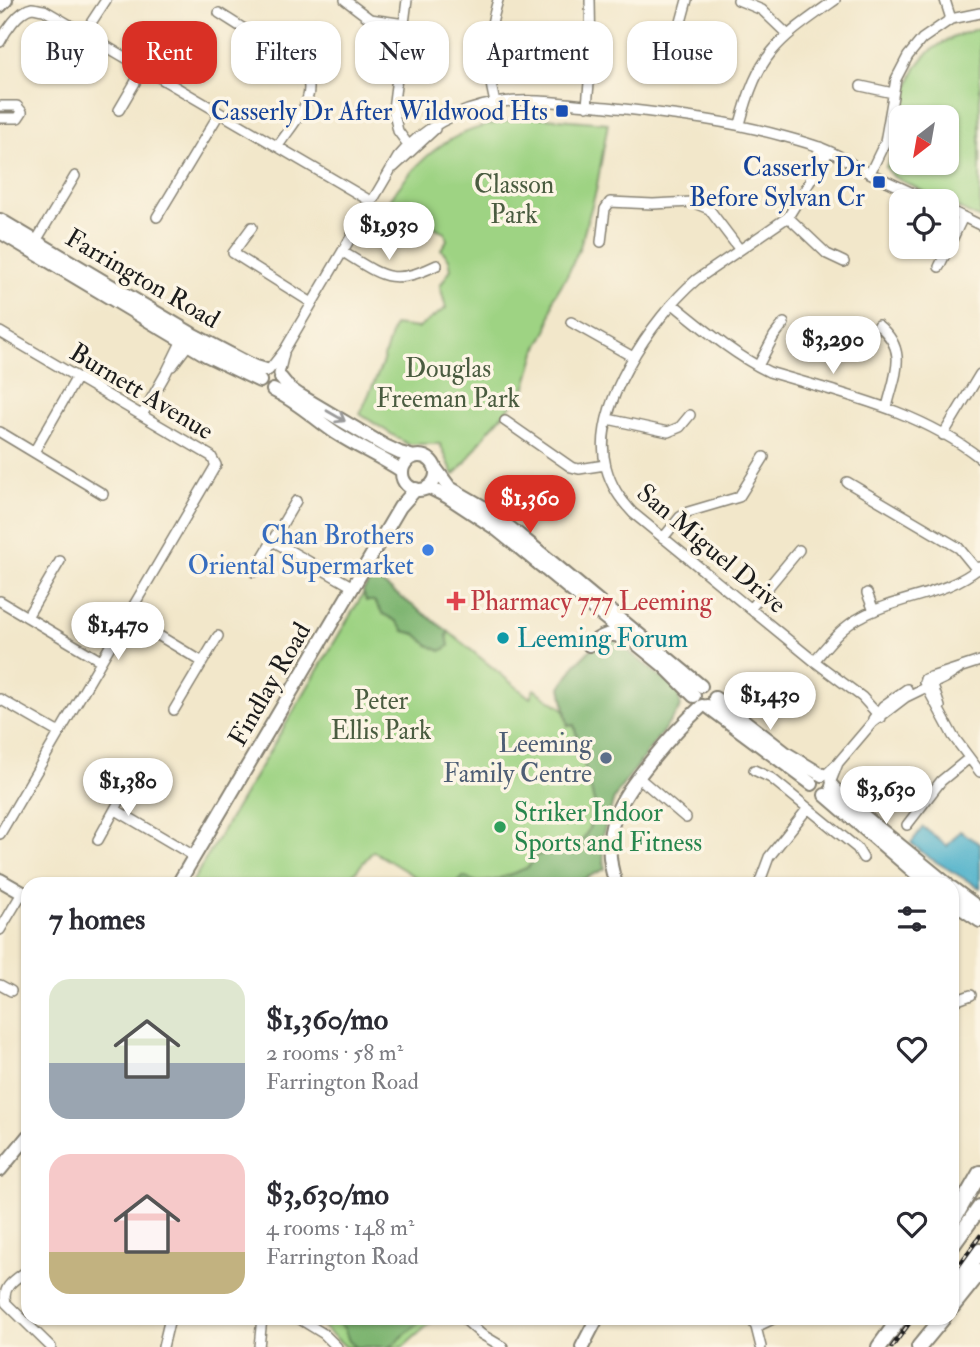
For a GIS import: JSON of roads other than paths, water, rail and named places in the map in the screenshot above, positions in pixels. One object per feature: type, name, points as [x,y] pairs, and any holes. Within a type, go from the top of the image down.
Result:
[{"type":"highway","points":[[959,1210],[980,1173]]},
{"type":"highway","points":[[959,1236],[980,1207]]},
{"type":"highway","points":[[959,1280],[980,1251]]},
{"type":"highway","points":[[959,1298],[980,1272]]},
{"type":"highway","points":[[883,1341],[894,1325]]},
{"type":"highway","points":[[912,1347],[927,1325]]},
{"type":"highway","points":[[919,1347],[937,1325]]},
{"type":"main road","points":[[0,6],[6,0]]},
{"type":"main road","name":"Farrington Road","points":[[0,220],[34,246],[188,338],[271,375],[299,396],[385,446],[414,457]]},
{"type":"main road","name":"Farrington Road","points":[[0,232],[34,246]]},
{"type":"main road","points":[[271,375],[279,387],[273,390],[300,404],[338,434],[386,460],[402,474],[408,485],[448,496],[495,528],[702,698],[824,783],[938,877]]},
{"type":"main road","points":[[402,474],[406,462],[414,457],[430,460],[450,488],[506,524],[655,647],[685,675],[702,698]]},
{"type":"main road","points":[[422,488],[435,480],[436,469]]},
{"type":"main road","name":"Findlay Road","points":[[400,507],[402,474]]},
{"type":"main road","name":"Findlay Road","points":[[182,877],[400,507],[422,488]]},
{"type":"main road","points":[[589,645],[601,636],[614,634],[653,663],[664,666]]},
{"type":"main road","points":[[614,877],[610,857],[612,825],[619,804],[702,698]]},
{"type":"main road","points":[[824,783],[921,877]]},
{"type":"main road","points":[[0,880],[21,893]]},
{"type":"main road","points":[[959,893],[980,909]]},
{"type":"main road","points":[[959,907],[980,921]]},
{"type":"main road","points":[[3,1161],[21,1143]]},
{"type":"main road","points":[[582,1347],[592,1325]]},
{"type":"street","points":[[92,21],[106,0]]},
{"type":"street","points":[[345,0],[370,19],[384,21]]},
{"type":"street","points":[[405,21],[407,0]]},
{"type":"street","points":[[495,103],[487,54],[498,0]]},
{"type":"street","points":[[587,106],[591,60],[590,0]]},
{"type":"street","points":[[681,21],[687,0]]},
{"type":"street","points":[[739,0],[762,10],[787,34]]},
{"type":"street","points":[[740,124],[754,78],[767,57],[787,34],[835,0]]},
{"type":"street","points":[[945,0],[951,19]]},
{"type":"street","points":[[0,42],[10,26],[26,10],[44,10],[61,21]]},
{"type":"street","points":[[219,13],[301,65],[309,75],[311,88],[307,103],[278,146]]},
{"type":"street","points":[[870,173],[888,131],[899,72],[914,48],[931,32],[951,19],[980,13]]},
{"type":"street","points":[[119,110],[134,84]]},
{"type":"street","points":[[168,84],[372,202]]},
{"type":"street","points":[[397,84],[393,109],[395,119],[413,145]]},
{"type":"street","points":[[861,86],[893,93]]},
{"type":"street","points":[[271,375],[392,169],[413,145],[438,125],[473,108],[495,103],[527,101],[687,115],[740,124],[791,138],[904,189]]},
{"type":"street","points":[[0,106],[17,106],[22,111],[18,118],[0,118]]},
{"type":"street","points":[[157,217],[219,114]]},
{"type":"street","name":"San Miguel Drive","points":[[824,152],[788,217],[696,280],[673,304],[633,357],[620,382],[608,419],[605,465],[611,485],[633,513],[814,661],[862,697],[869,698],[881,713]]},
{"type":"street","points":[[34,246],[75,176]]},
{"type":"street","points":[[601,242],[605,209],[610,202],[692,202],[709,209],[740,250]]},
{"type":"street","points":[[959,215],[980,225]]},
{"type":"street","points":[[788,217],[827,254],[844,262]]},
{"type":"street","points":[[939,267],[963,217]]},
{"type":"street","points":[[252,227],[233,253],[312,303]]},
{"type":"street","points":[[343,252],[387,277],[412,276],[437,265]]},
{"type":"street","points":[[673,304],[730,349],[769,372],[887,407],[914,418],[980,458]]},
{"type":"street","points":[[571,322],[633,357]]},
{"type":"street","points":[[758,366],[768,345],[784,323]]},
{"type":"street","points":[[878,325],[893,340],[898,355],[887,407]]},
{"type":"street","name":"Burnett Avenue","points":[[0,332],[211,456],[216,465],[0,834]]},
{"type":"street","points":[[142,415],[188,338]]},
{"type":"street","points":[[943,435],[980,374]]},
{"type":"street","points":[[34,452],[77,377]]},
{"type":"street","points":[[608,419],[668,432],[680,427],[690,415]]},
{"type":"street","points":[[505,421],[572,467],[605,465]]},
{"type":"street","points":[[0,432],[103,494]]},
{"type":"street","points":[[663,538],[680,517],[688,512],[739,496],[764,457]]},
{"type":"street","points":[[814,661],[844,628],[874,611],[948,586],[979,569],[959,548],[847,482]]},
{"type":"street","points":[[254,572],[296,501]]},
{"type":"street","points":[[273,541],[353,587]]},
{"type":"street","points":[[750,609],[799,550]]},
{"type":"street","points":[[27,617],[60,561]]},
{"type":"street","points":[[867,593],[874,611]]},
{"type":"street","points":[[0,601],[101,661]]},
{"type":"street","points":[[128,617],[201,661]]},
{"type":"street","points":[[174,710],[218,636]]},
{"type":"street","points":[[824,783],[872,723],[904,691],[945,671],[980,661]]},
{"type":"street","points":[[928,681],[953,736],[980,772]]},
{"type":"street","points":[[0,699],[59,733]]},
{"type":"street","points":[[907,825],[941,781],[968,759]]},
{"type":"street","points":[[754,770],[771,778],[808,807],[857,849],[863,858]]},
{"type":"street","points":[[638,778],[686,818]]},
{"type":"street","points":[[98,840],[130,782]]},
{"type":"street","points":[[762,877],[769,857],[808,807]]},
{"type":"street","points":[[116,810],[194,856]]},
{"type":"street","points":[[0,930],[21,901]]},
{"type":"street","points":[[0,985],[10,991]]},
{"type":"street","points":[[959,999],[971,995]]},
{"type":"street","points":[[21,1276],[7,1287],[4,1297],[6,1303],[21,1318]]},
{"type":"street","points":[[28,1325],[51,1347]]},
{"type":"street","points":[[163,1347],[168,1325]]},
{"type":"street","points":[[260,1347],[262,1325]]},
{"type":"street","points":[[309,1325],[337,1347]]},
{"type":"street","points":[[471,1325],[503,1347]]},
{"type":"street","points":[[760,1325],[756,1327],[761,1347]]},
{"type":"water","points":[[923,827],[947,846],[960,831],[980,844],[980,888],[928,857],[911,843]]},
{"type":"railway","points":[[959,1265],[980,1236]]},
{"type":"railway","points":[[892,1347],[908,1325]]},
{"type":"place","name":"Casserly Dr After Wildwood Hts","points":[[562,111]]},
{"type":"place","name":"Casserly Dr Before Sylvan Cr","points":[[879,182]]},
{"type":"place","name":"Chan Brothers Oriental Supermarket","points":[[428,550]]},
{"type":"place","name":"Pharmacy 777 Leeming","points":[[456,601]]},
{"type":"place","name":"Leeming Forum","points":[[503,638]]},
{"type":"place","name":"Leeming Family Centre","points":[[606,758]]},
{"type":"place","name":"Striker Indoor Sports and Fitness","points":[[500,827]]},
{"type":"park label","name":"Classon Park","points":[[514,199]]},
{"type":"park label","name":"Douglas Freeman Park","points":[[448,383]]},
{"type":"park label","name":"Peter Ellis Park","points":[[381,715]]}]
